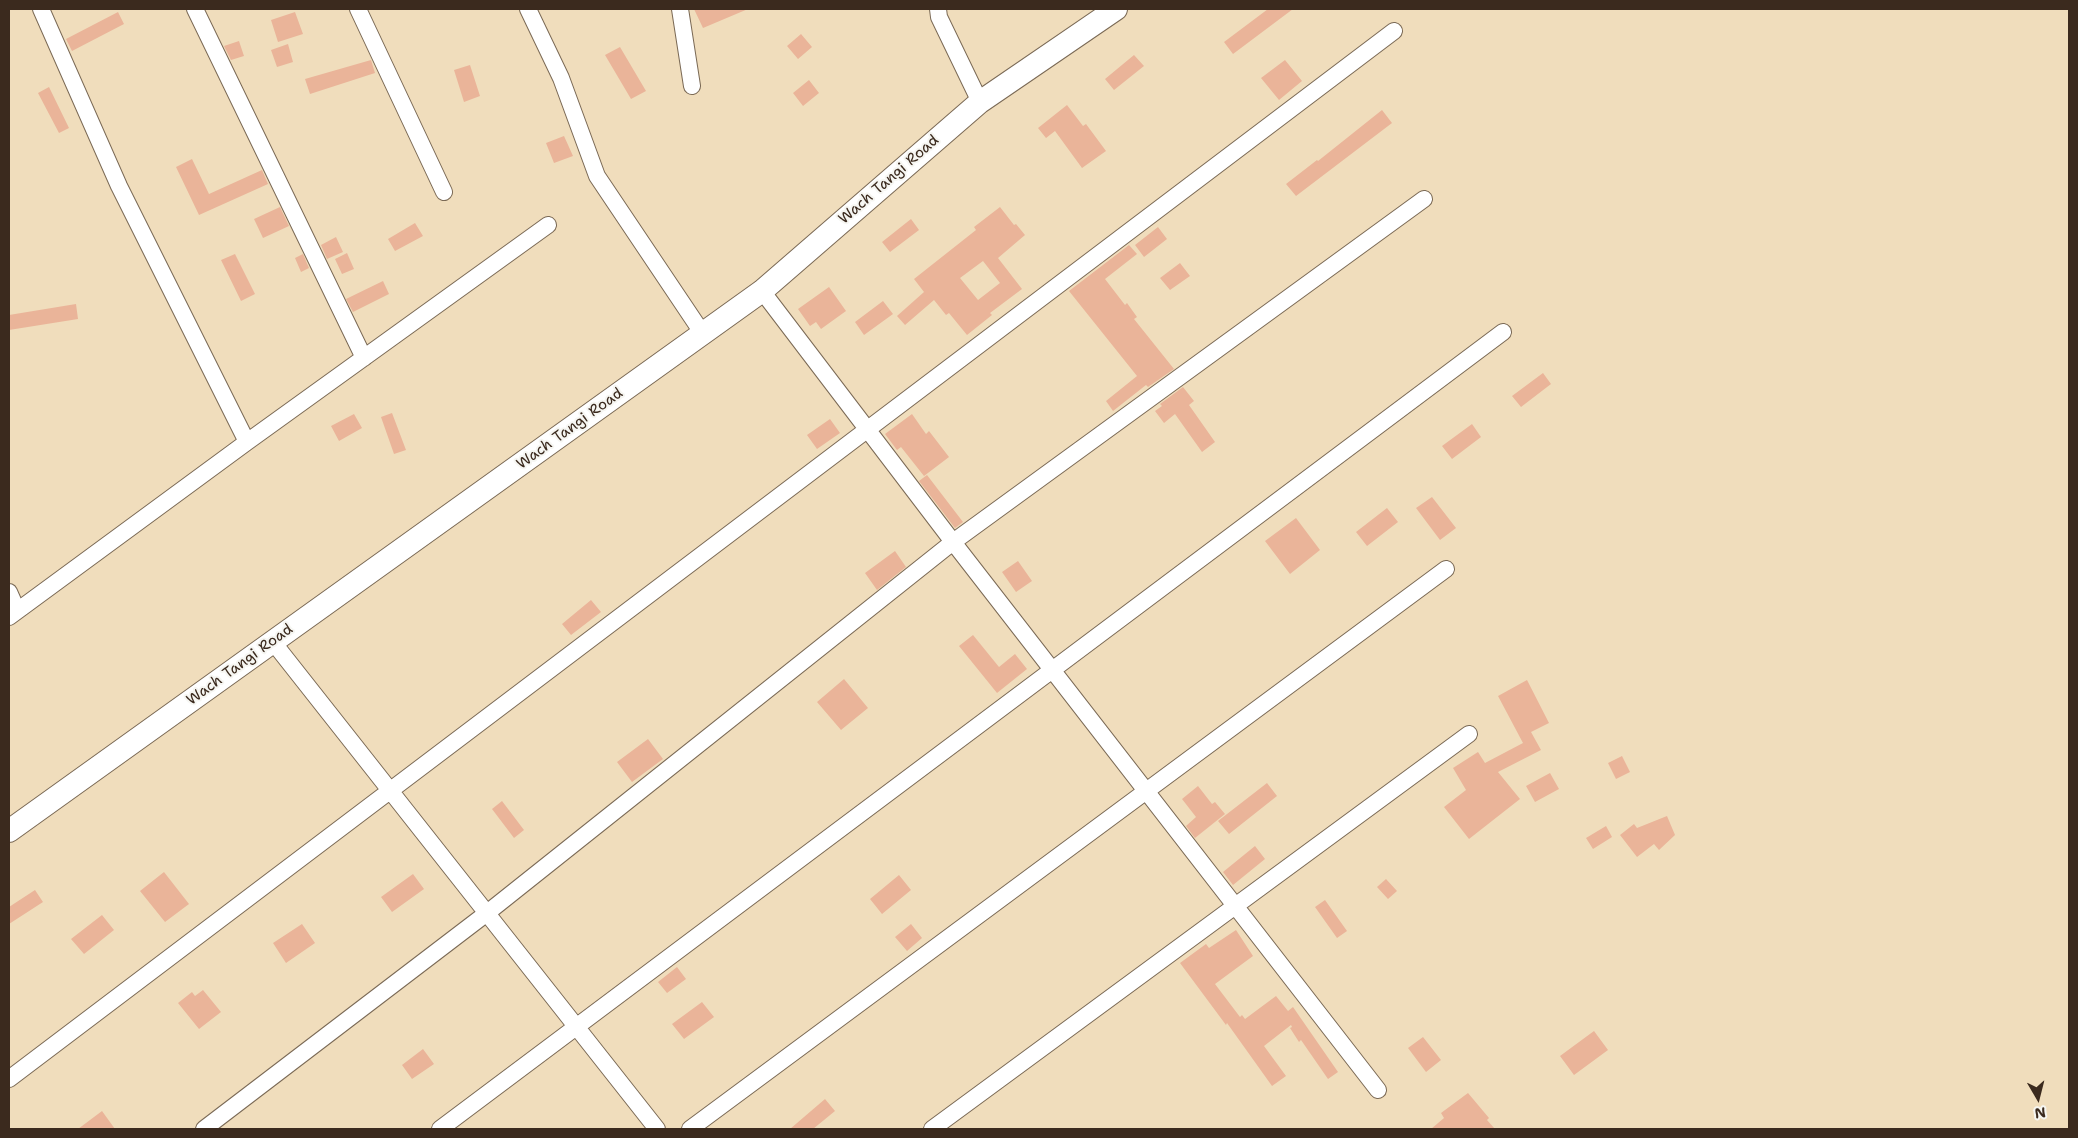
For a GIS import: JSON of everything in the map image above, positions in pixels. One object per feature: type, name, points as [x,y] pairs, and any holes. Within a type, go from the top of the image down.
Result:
[{"type":"main road","name":"Wach Tangi Road","points":[[9,831],[762,291],[980,102],[1116,9]]},
{"type":"street","points":[[41,9],[120,186],[247,442]]},
{"type":"street","points":[[195,9],[364,358]]},
{"type":"street","points":[[358,9],[444,192]]},
{"type":"street","points":[[528,9],[561,78],[597,176],[702,334]]},
{"type":"street","points":[[680,9],[692,86]]},
{"type":"street","points":[[938,9],[939,17],[980,102]]},
{"type":"street","points":[[9,1079],[1394,31]]},
{"type":"street","points":[[204,1129],[487,914],[954,542],[1424,199]]},
{"type":"street","points":[[9,592],[13,614],[247,442],[548,225]]},
{"type":"street","points":[[762,291],[1378,1090]]},
{"type":"street","points":[[440,1129],[1503,332]]},
{"type":"street","points":[[690,1129],[1446,569]]},
{"type":"street","points":[[273,642],[657,1129]]},
{"type":"street","points":[[932,1129],[1469,734]]},
{"type":"building","points":[[694,9],[748,9],[703,28]]},
{"type":"building","points":[[1268,9],[1293,9],[1233,54],[1224,42]]},
{"type":"building","points":[[118,12],[124,24],[72,51],[66,39]]},
{"type":"building","points":[[295,12],[303,34],[278,42],[271,20]]},
{"type":"building","points":[[801,34],[812,47],[798,59],[787,46]]},
{"type":"building","points":[[239,41],[244,56],[231,60],[224,46]]},
{"type":"building","points":[[288,44],[293,62],[277,67],[271,50]]},
{"type":"building","points":[[620,47],[646,91],[631,99],[605,55]]},
{"type":"building","points":[[1134,55],[1144,66],[1114,90],[1105,79]]},
{"type":"building","points":[[371,60],[375,73],[310,94],[305,79]]},
{"type":"building","points":[[1285,60],[1302,81],[1279,100],[1261,78]]},
{"type":"building","points":[[470,65],[480,96],[464,102],[454,70]]},
{"type":"building","points":[[809,80],[819,93],[803,106],[793,93]]},
{"type":"building","points":[[49,87],[69,128],[59,133],[38,93]]},
{"type":"building","points":[[1067,105],[1083,126],[1086,124],[1106,151],[1082,168],[1055,131],[1046,138],[1038,128]]},
{"type":"building","points":[[1382,110],[1392,123],[1296,196],[1286,184]]},
{"type":"building","points":[[564,136],[573,156],[554,163],[546,143]]},
{"type":"building","points":[[192,159],[209,194],[262,170],[268,184],[199,215],[176,167]]},
{"type":"building","points":[[280,207],[289,226],[263,238],[254,219]]},
{"type":"building","points":[[1000,207],[1014,225],[1016,224],[1025,235],[998,258],[1022,289],[990,313],[992,315],[967,335],[949,313],[946,315],[934,300],[905,325],[897,316],[924,292],[914,279],[976,230],[974,227]],"holes":[[[983,261],[1000,283],[978,300],[960,278]]]},
{"type":"building","points":[[911,219],[919,230],[890,252],[882,242]]},
{"type":"building","points":[[415,223],[423,236],[395,251],[388,239]]},
{"type":"building","points":[[1158,227],[1167,239],[1144,257],[1135,245]]},
{"type":"building","points":[[336,237],[343,252],[327,259],[321,245]]},
{"type":"building","points":[[1129,245],[1137,254],[1105,279],[1125,305],[1127,303],[1137,317],[1134,319],[1174,369],[1148,387],[1146,385],[1113,411],[1106,401],[1137,376],[1069,291]]},
{"type":"building","points":[[347,253],[354,269],[342,274],[335,259]]},
{"type":"building","points":[[235,254],[255,294],[241,301],[221,260]]},
{"type":"building","points":[[303,254],[309,268],[301,272],[295,258]]},
{"type":"building","points":[[1180,263],[1190,276],[1170,290],[1160,278]]},
{"type":"building","points":[[383,281],[389,294],[353,312],[346,299]]},
{"type":"building","points":[[829,287],[846,311],[821,329],[816,322],[810,326],[798,309]]},
{"type":"building","points":[[883,301],[893,314],[864,335],[855,322]]},
{"type":"building","points":[[76,304],[78,319],[9,330],[9,315]]},
{"type":"building","points":[[1543,373],[1551,384],[1521,407],[1512,396]]},
{"type":"building","points":[[1183,387],[1194,401],[1189,405],[1215,442],[1202,452],[1175,414],[1164,423],[1155,411],[1162,406],[1160,404]]},
{"type":"building","points":[[392,413],[406,450],[394,454],[381,417]]},
{"type":"building","points":[[354,414],[362,428],[339,441],[331,426]]},
{"type":"building","points":[[912,414],[926,434],[929,431],[949,457],[924,476],[901,447],[897,450],[885,434]]},
{"type":"building","points":[[830,419],[840,433],[817,449],[807,435]]},
{"type":"building","points":[[1472,424],[1481,437],[1452,459],[1442,446]]},
{"type":"building","points":[[927,475],[963,522],[955,528],[919,481]]},
{"type":"building","points":[[1432,497],[1456,528],[1440,540],[1416,508]]},
{"type":"building","points":[[1387,508],[1398,522],[1367,546],[1356,532]]},
{"type":"building","points":[[1296,518],[1320,550],[1290,574],[1265,541]]},
{"type":"building","points":[[895,551],[906,567],[877,590],[865,573]]},
{"type":"building","points":[[1018,561],[1032,581],[1016,592],[1002,572]]},
{"type":"building","points":[[591,600],[601,612],[571,635],[562,624]]},
{"type":"building","points":[[973,635],[999,667],[1015,654],[1027,669],[997,693],[959,646]]},
{"type":"building","points":[[844,679],[868,708],[841,730],[817,702]]},
{"type":"building","points":[[1527,680],[1549,723],[1531,732],[1541,750],[1498,772],[1520,799],[1469,839],[1444,807],[1466,790],[1453,768],[1478,752],[1485,763],[1523,743],[1498,696]]},
{"type":"building","points":[[648,739],[663,759],[632,782],[617,762]]},
{"type":"building","points":[[1622,756],[1630,772],[1616,779],[1608,763]]},
{"type":"building","points":[[1550,773],[1559,789],[1535,802],[1526,786]]},
{"type":"building","points":[[1267,783],[1277,796],[1229,834],[1218,821]]},
{"type":"building","points":[[1198,786],[1212,804],[1215,802],[1225,814],[1195,838],[1186,826],[1196,817],[1182,799]]},
{"type":"building","points":[[502,801],[524,830],[514,838],[492,809]]},
{"type":"building","points":[[1667,816],[1675,835],[1659,850],[1654,844],[1637,857],[1620,835],[1634,824],[1637,828]]},
{"type":"building","points":[[1606,826],[1612,837],[1593,849],[1586,838]]},
{"type":"building","points":[[1255,846],[1265,859],[1233,885],[1223,872]]},
{"type":"building","points":[[164,872],[189,904],[165,922],[140,891]]},
{"type":"building","points":[[413,874],[424,889],[392,912],[381,897]]},
{"type":"building","points":[[899,875],[911,890],[882,914],[870,899]]},
{"type":"building","points":[[1386,879],[1397,891],[1388,899],[1377,887]]},
{"type":"building","points":[[35,890],[43,902],[9,924],[9,907]]},
{"type":"building","points":[[1325,900],[1347,931],[1337,938],[1315,907]]},
{"type":"building","points":[[102,915],[114,930],[84,954],[71,939]]},
{"type":"building","points":[[302,924],[315,943],[286,963],[273,943]]},
{"type":"building","points":[[911,924],[922,938],[907,951],[895,937]]},
{"type":"building","points":[[1236,930],[1253,956],[1215,984],[1240,1017],[1242,1015],[1245,1019],[1276,996],[1288,1011],[1293,1007],[1338,1072],[1328,1079],[1301,1040],[1299,1042],[1290,1028],[1292,1027],[1291,1025],[1264,1046],[1286,1076],[1272,1086],[1227,1023],[1226,1025],[1180,963],[1206,944],[1209,948]]},
{"type":"building","points":[[677,967],[686,979],[667,993],[658,982]]},
{"type":"building","points":[[203,990],[221,1012],[199,1029],[178,1003],[192,992],[195,996]]},
{"type":"building","points":[[702,1002],[714,1017],[684,1039],[672,1024]]},
{"type":"building","points":[[1594,1031],[1608,1050],[1574,1075],[1560,1056]]},
{"type":"building","points":[[1423,1037],[1441,1060],[1426,1072],[1408,1048]]},
{"type":"building","points":[[423,1049],[434,1064],[412,1079],[402,1065]]},
{"type":"building","points":[[1468,1093],[1489,1118],[1487,1120],[1495,1129],[1431,1129],[1444,1118],[1441,1113]]},
{"type":"building","points":[[825,1099],[835,1111],[813,1129],[790,1129]]},
{"type":"building","points":[[102,1111],[115,1129],[78,1129]]}]
